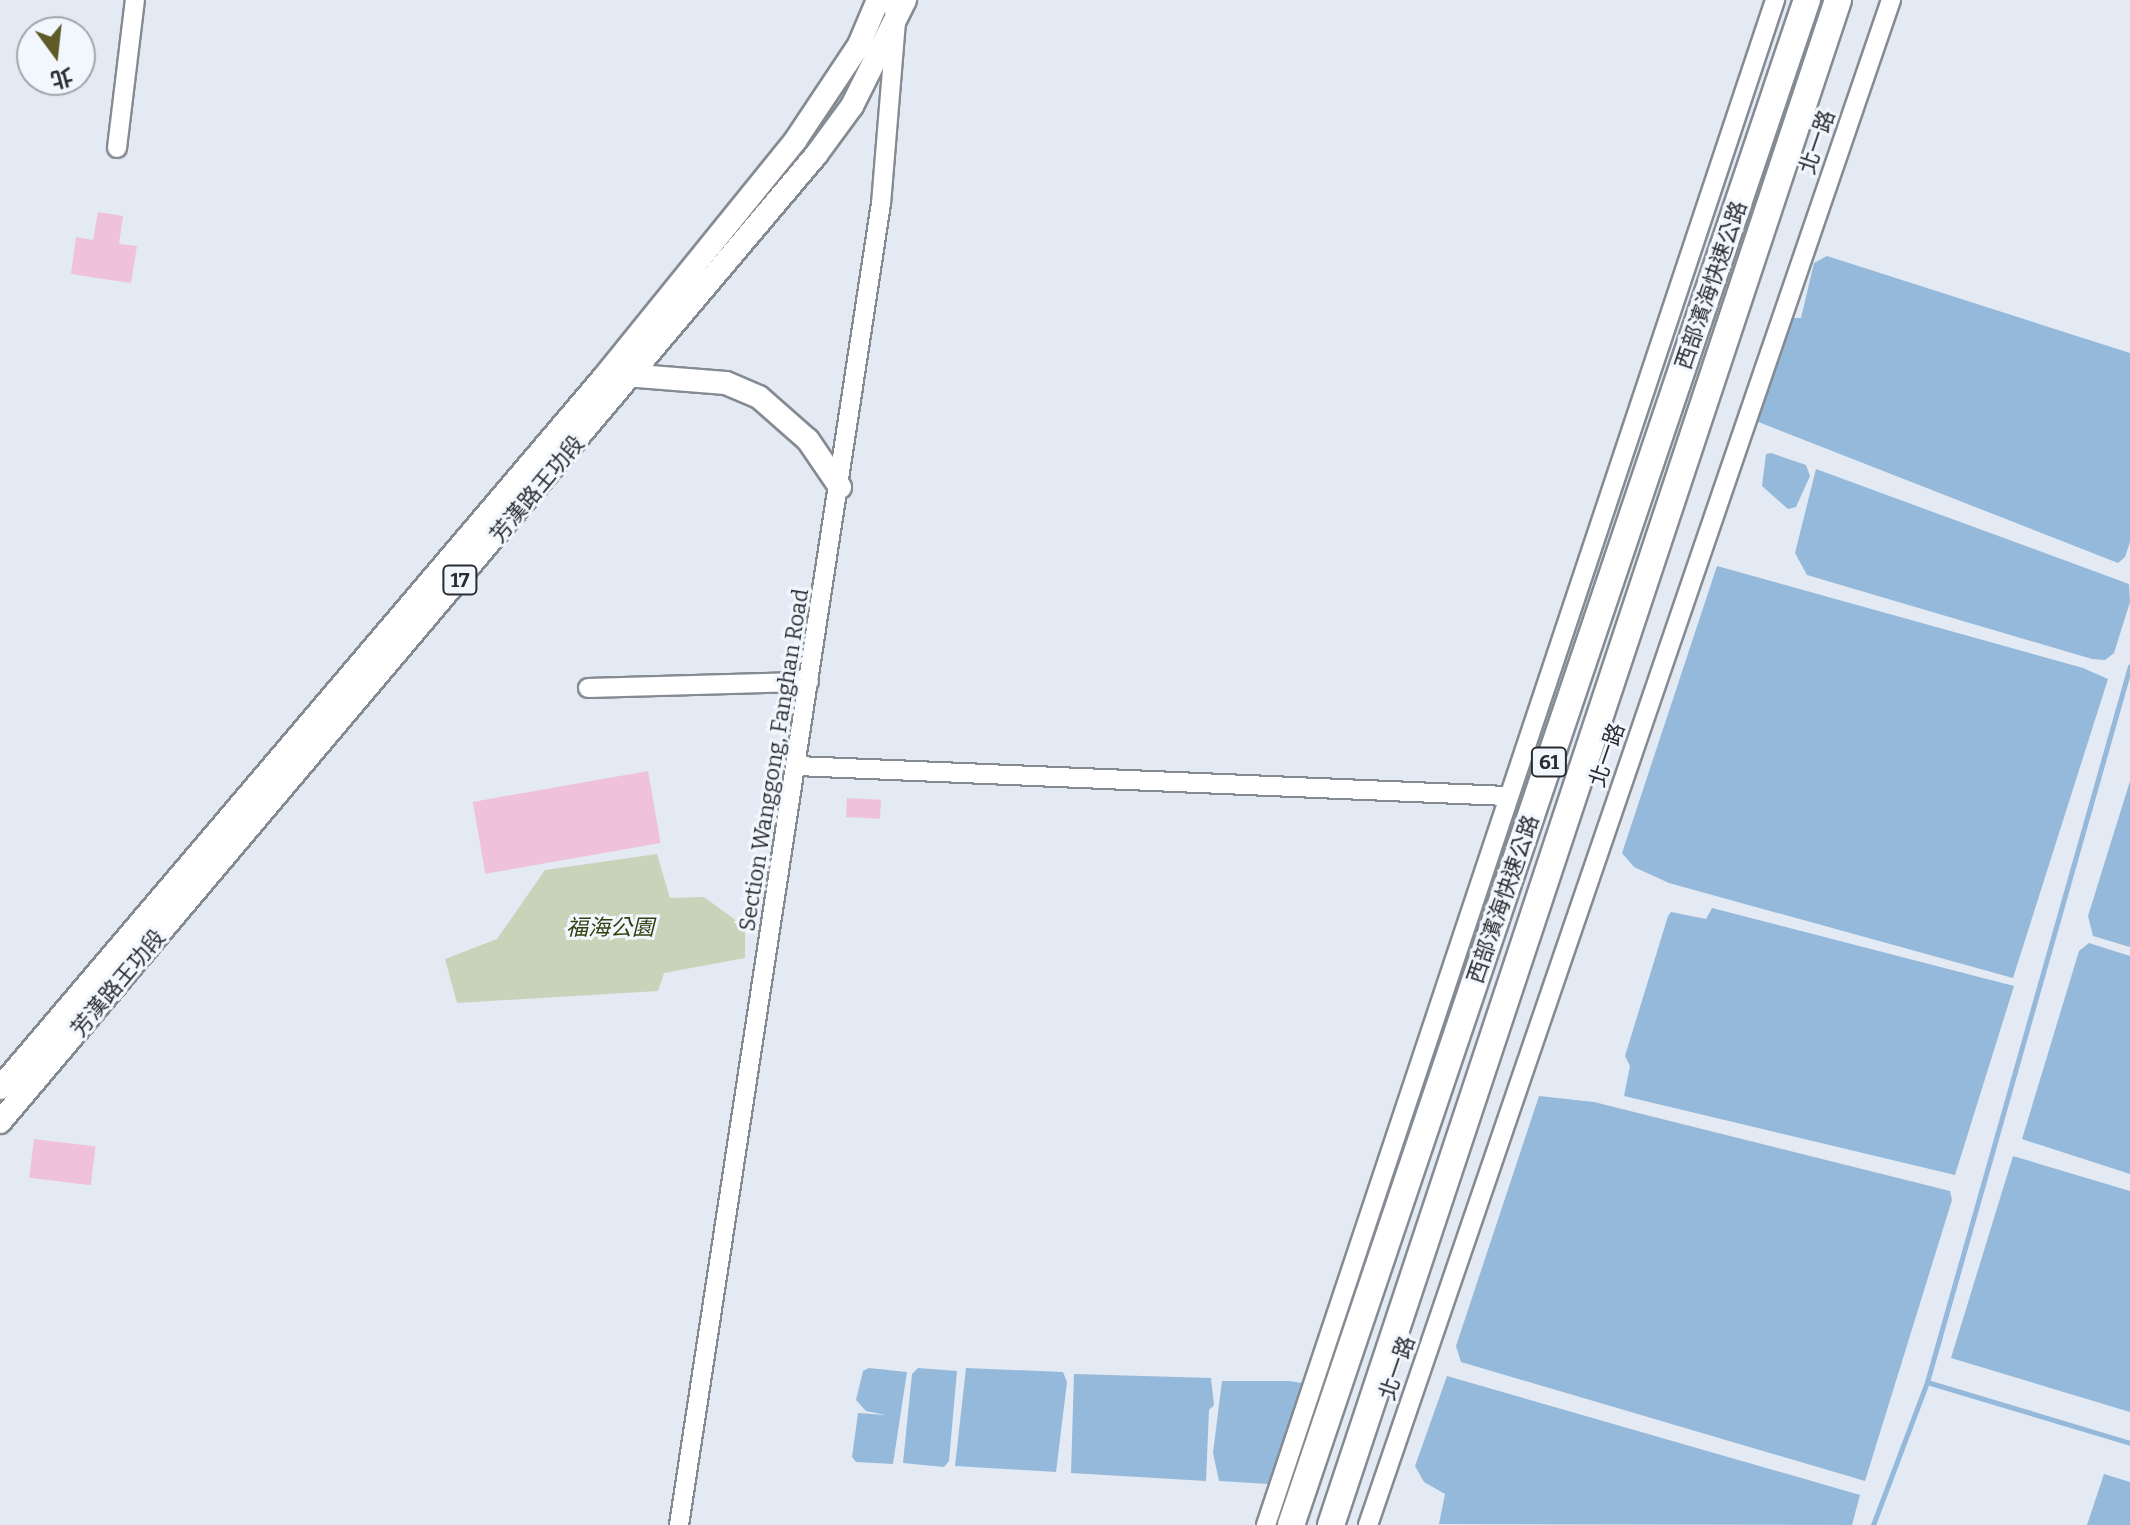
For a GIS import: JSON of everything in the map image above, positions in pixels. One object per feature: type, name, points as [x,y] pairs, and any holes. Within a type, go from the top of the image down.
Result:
[{"type":"highway","name":"西部濱海快速公路","points":[[1291,1525],[1807,0]]},
{"type":"highway","name":"西部濱海快速公路","points":[[1331,1525],[1838,0]]},
{"type":"main road","name":"芳漢路王功段","points":[[0,1088],[604,377],[795,141],[859,45],[878,0]]},
{"type":"main road","name":"17","points":[[894,11],[905,0]]},
{"type":"main road","name":"芳漢路王功段","points":[[0,1122],[634,375],[816,155],[852,106],[894,11]]},
{"type":"main road","points":[[604,377],[634,375],[726,383],[759,397],[808,440],[840,487]]},
{"type":"street","points":[[117,148],[135,0]]},
{"type":"street","points":[[1266,1525],[1506,796],[1775,0]]},
{"type":"street","name":"北一路","points":[[1368,1525],[1891,0]]},
{"type":"street","name":"Section Wanggong, Fanghan Road","points":[[679,1525],[881,204],[894,11]]},
{"type":"street","points":[[588,688],[809,682]]},
{"type":"street","points":[[797,766],[1506,796]]},
{"type":"green space","name":"福海公園","points":[[657,854],[670,898],[704,897],[745,927],[745,958],[664,973],[658,991],[457,1003],[445,959],[497,939],[545,870]]},
{"type":"water","points":[[1827,256],[2130,353],[2130,542],[2125,557],[2118,563],[1756,421],[1789,318],[1801,318],[1814,263]]},
{"type":"water","points":[[1766,454],[1806,465],[1810,476],[1796,507],[1788,509],[1762,486]]},
{"type":"water","points":[[1816,469],[2129,584],[2130,602],[2114,653],[2105,660],[2092,659],[1807,575],[1795,553]]},
{"type":"water","points":[[1717,566],[2083,668],[2108,679],[2013,978],[1669,883],[1634,867],[1622,853]]},
{"type":"water","points":[[2130,781],[2130,947],[2093,936],[2088,916]]},
{"type":"water","points":[[1712,908],[2014,986],[1955,1175],[1624,1096],[1630,1066],[1625,1056],[1668,916],[1671,912],[1706,919]]},
{"type":"water","points":[[2089,943],[2130,956],[2130,1174],[2022,1139],[2079,951]]},
{"type":"water","points":[[1539,1096],[1594,1102],[1950,1191],[1952,1200],[1865,1481],[1461,1362],[1456,1346]]},
{"type":"water","points":[[2013,1156],[2130,1191],[2130,1412],[1951,1358]]},
{"type":"water","points":[[869,1368],[907,1372],[893,1464],[856,1462],[852,1457],[858,1413],[886,1415],[866,1411],[856,1400],[863,1371]]},
{"type":"water","points":[[918,1368],[957,1371],[949,1461],[944,1467],[903,1463],[912,1374]]},
{"type":"water","points":[[966,1368],[1063,1372],[1067,1382],[1056,1472],[955,1466]]},
{"type":"water","points":[[1074,1374],[1211,1378],[1214,1405],[1209,1410],[1206,1481],[1071,1473]]},
{"type":"water","points":[[1447,1376],[1860,1495],[1852,1525],[1439,1524],[1445,1494],[1424,1482],[1415,1466]]},
{"type":"water","points":[[1222,1381],[1289,1381],[1303,1383],[1307,1391],[1269,1484],[1219,1481],[1213,1453]]},
{"type":"water","points":[[2104,1474],[2130,1482],[2130,1525],[2087,1525]]},
{"type":"building","points":[[98,212],[123,216],[119,244],[137,246],[131,283],[71,274],[76,237],[93,240]]},
{"type":"building","points":[[648,771],[661,843],[485,874],[473,802]]},
{"type":"building","points":[[847,798],[881,800],[880,819],[846,817]]},
{"type":"building","points":[[34,1139],[96,1147],[91,1185],[29,1178]]},
{"type":"waterway","points":[[1873,1525],[1927,1382],[2130,666]]},
{"type":"waterway","points":[[1927,1382],[2130,1443]]}]
